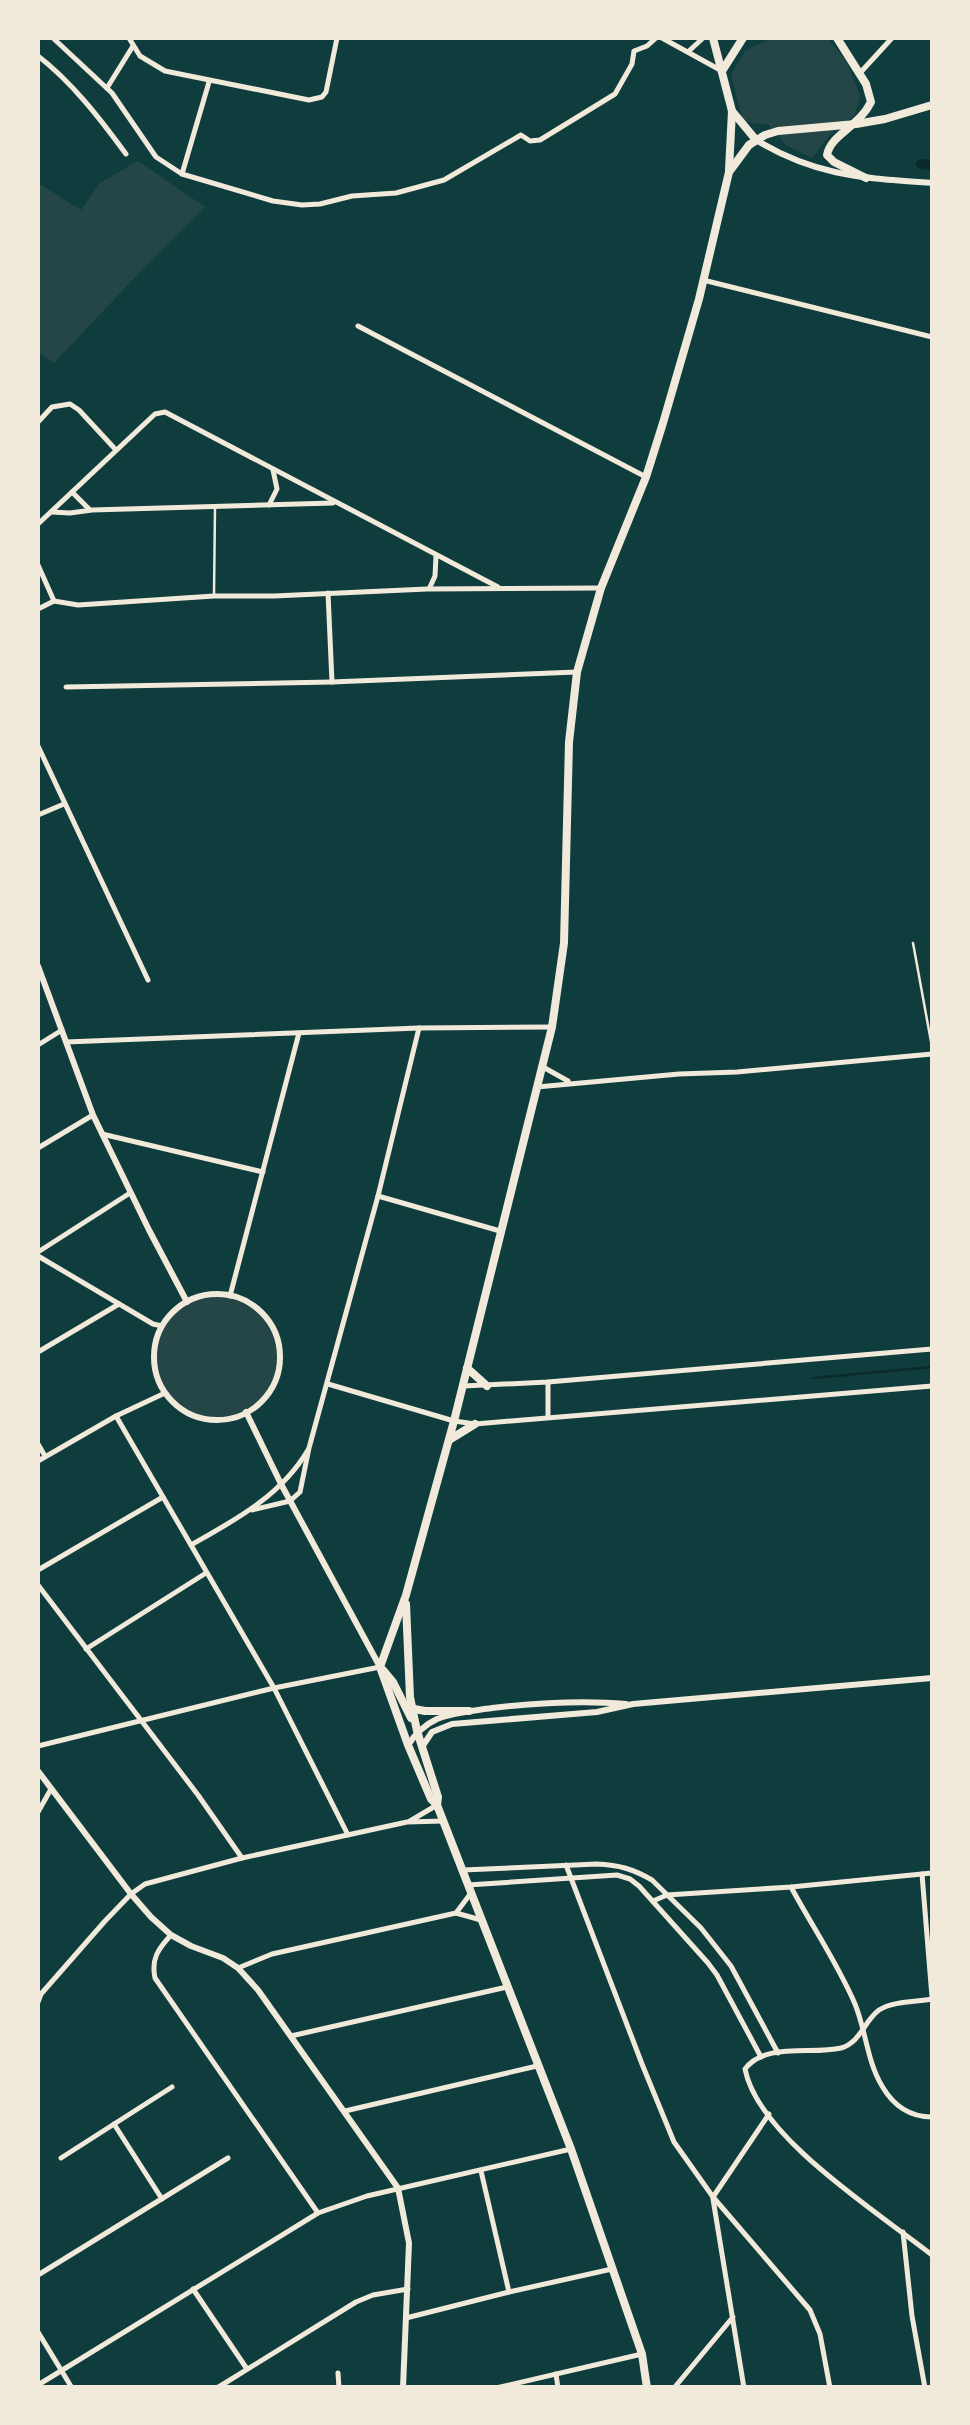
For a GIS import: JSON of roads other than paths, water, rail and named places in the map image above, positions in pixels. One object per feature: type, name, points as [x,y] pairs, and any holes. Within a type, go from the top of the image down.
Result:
[{"type":"main road","points":[[647,2388],[642,2354],[539,2065],[437,1805],[408,1745],[380,1666],[406,1595],[454,1421],[552,1027],[564,943],[570,742],[578,672],[601,588],[663,423],[728,172],[732,111],[712,38]]},
{"type":"main road","points":[[722,71],[742,38]]},
{"type":"main road","points":[[837,38],[860,74],[870,102],[856,124],[830,144],[827,155],[866,178]]},
{"type":"main road","points":[[728,172],[756,140],[778,131],[856,124],[932,105]]},
{"type":"main road","points":[[732,111],[756,140]]},
{"type":"main road","points":[[467,1368],[487,1386]]},
{"type":"main road","points":[[448,1440],[474,1424]]},
{"type":"main road","points":[[406,1595],[409,1708]]},
{"type":"main road","points":[[380,1666],[409,1708],[438,1797],[437,1805]]},
{"type":"main road","points":[[409,1708],[469,1711]]},
{"type":"street","points":[[54,38],[107,88],[156,157],[182,174],[273,201],[302,205],[418,189],[444,180],[522,135],[530,141],[540,140],[615,94],[632,64],[635,38]]},
{"type":"street","points":[[129,38],[140,56],[165,71],[309,100],[326,92],[337,38]]},
{"type":"street","points":[[634,51],[659,38],[722,71]]},
{"type":"street","points":[[689,52],[704,38]]},
{"type":"street","points":[[860,74],[892,38]]},
{"type":"street","points":[[107,88],[134,46]]},
{"type":"street","points":[[38,56],[94,113],[126,154]]},
{"type":"street","points":[[182,174],[209,82]]},
{"type":"street","points":[[756,140],[820,170],[932,184]]},
{"type":"street","points":[[703,280],[932,337]]},
{"type":"street","points":[[358,326],[646,476]]},
{"type":"street","points":[[38,422],[52,407],[70,404],[116,450]]},
{"type":"street","points":[[38,524],[155,414],[165,412],[502,589]]},
{"type":"street","points":[[269,505],[276,490],[273,470]]},
{"type":"street","points":[[72,492],[92,510]]},
{"type":"street","points":[[51,512],[336,503]]},
{"type":"street","points":[[427,589],[435,576],[436,556]]},
{"type":"street","points":[[38,565],[54,601]]},
{"type":"street","points":[[38,609],[54,601],[78,605],[328,592],[601,588]]},
{"type":"street","points":[[328,592],[332,682]]},
{"type":"street","points":[[66,687],[578,672]]},
{"type":"street","points":[[38,746],[148,980]]},
{"type":"street","points":[[38,815],[64,804]]},
{"type":"street","points":[[38,966],[93,1114],[187,1302]]},
{"type":"street","points":[[66,1042],[418,1028],[552,1027]]},
{"type":"street","points":[[252,1510],[290,1501],[300,1492],[418,1028]]},
{"type":"street","points":[[38,1045],[62,1030]]},
{"type":"street","points":[[230,1296],[299,1032]]},
{"type":"street","points":[[536,1087],[738,1072],[932,1050]]},
{"type":"street","points":[[542,1067],[571,1083]]},
{"type":"street","points":[[38,1148],[93,1114]]},
{"type":"street","points":[[102,1134],[263,1172]]},
{"type":"street","points":[[130,1193],[38,1254],[162,1326]]},
{"type":"street","points":[[378,1196],[500,1231]]},
{"type":"street","points":[[205,1296],[230,1296],[252,1305],[272,1326],[279,1363],[269,1392],[258,1404],[223,1419],[208,1419],[186,1412],[165,1393],[154,1365],[156,1340],[170,1315],[187,1302],[205,1296]]},
{"type":"street","points":[[38,1352],[119,1304]]},
{"type":"street","points":[[463,1386],[932,1349]]},
{"type":"street","points":[[548,1382],[548,1416]]},
{"type":"street","points":[[328,1384],[474,1424],[932,1386]]},
{"type":"street","points":[[38,1461],[165,1393]]},
{"type":"street","points":[[38,1746],[380,1666],[246,1412]]},
{"type":"street","points":[[116,1416],[274,1688],[348,1835]]},
{"type":"street","points":[[38,1444],[45,1456]]},
{"type":"street","points":[[191,1545],[252,1510],[296,1468],[309,1448]]},
{"type":"street","points":[[38,1570],[163,1497]]},
{"type":"street","points":[[85,1649],[206,1573]]},
{"type":"street","points":[[38,1585],[242,1858]]},
{"type":"street","points":[[422,1746],[432,1732],[452,1724],[932,1678]]},
{"type":"street","points":[[408,1745],[417,1732],[442,1716],[469,1711],[597,1701],[632,1704]]},
{"type":"street","points":[[38,1771],[131,1894],[171,1934],[223,1958],[258,1990],[398,2188],[409,2243],[403,2388]]},
{"type":"street","points":[[38,1812],[51,1789]]},
{"type":"street","points":[[407,1822],[437,1805]]},
{"type":"street","points":[[38,2002],[40,1993],[131,1894],[145,1884],[407,1822],[443,1821]]},
{"type":"street","points":[[463,1870],[597,1864],[629,1868],[652,1880],[701,1928],[731,1966],[778,2053]]},
{"type":"street","points":[[566,1866],[667,2126],[691,2169],[810,2310],[820,2334],[830,2388]]},
{"type":"street","points":[[653,1900],[932,1873]]},
{"type":"street","points":[[922,1874],[932,1998],[883,2008],[849,2045],[778,2053],[752,2060],[745,2068],[769,2114],[790,2140],[833,2180],[932,2255]]},
{"type":"street","points":[[456,1912],[470,1889],[624,1876],[653,1900],[717,1975],[761,2057]]},
{"type":"street","points":[[791,1887],[853,2000],[882,2087],[904,2110],[932,2117]]},
{"type":"street","points":[[238,1968],[272,1954],[456,1912],[481,1920]]},
{"type":"street","points":[[171,1934],[154,1957],[154,1978],[318,2213]]},
{"type":"street","points":[[291,2036],[507,1987]]},
{"type":"street","points":[[345,2110],[539,2065]]},
{"type":"street","points":[[61,2158],[172,2087]]},
{"type":"street","points":[[744,2388],[712,2196],[769,2114]]},
{"type":"street","points":[[114,2124],[162,2199]]},
{"type":"street","points":[[38,2384],[318,2213],[398,2188],[570,2149]]},
{"type":"street","points":[[38,2275],[228,2158]]},
{"type":"street","points":[[481,2171],[508,2292]]},
{"type":"street","points":[[903,2232],[925,2388]]},
{"type":"street","points":[[406,2318],[613,2269]]},
{"type":"street","points":[[217,2388],[356,2302],[408,2288]]},
{"type":"street","points":[[193,2289],[247,2368]]},
{"type":"street","points":[[674,2388],[733,2317]]},
{"type":"street","points":[[38,2332],[72,2388]]},
{"type":"street","points":[[496,2388],[642,2354]]},
{"type":"street","points":[[338,2373],[339,2388]]},
{"type":"street","points":[[556,2374],[558,2388]]},
{"type":"lane","points":[[214,596],[216,506]]},
{"type":"lane","points":[[913,944],[932,1050]]},
{"type":"waterway","points":[[921,164],[932,165]]},
{"type":"waterway","points":[[813,1378],[932,1367]]}]
